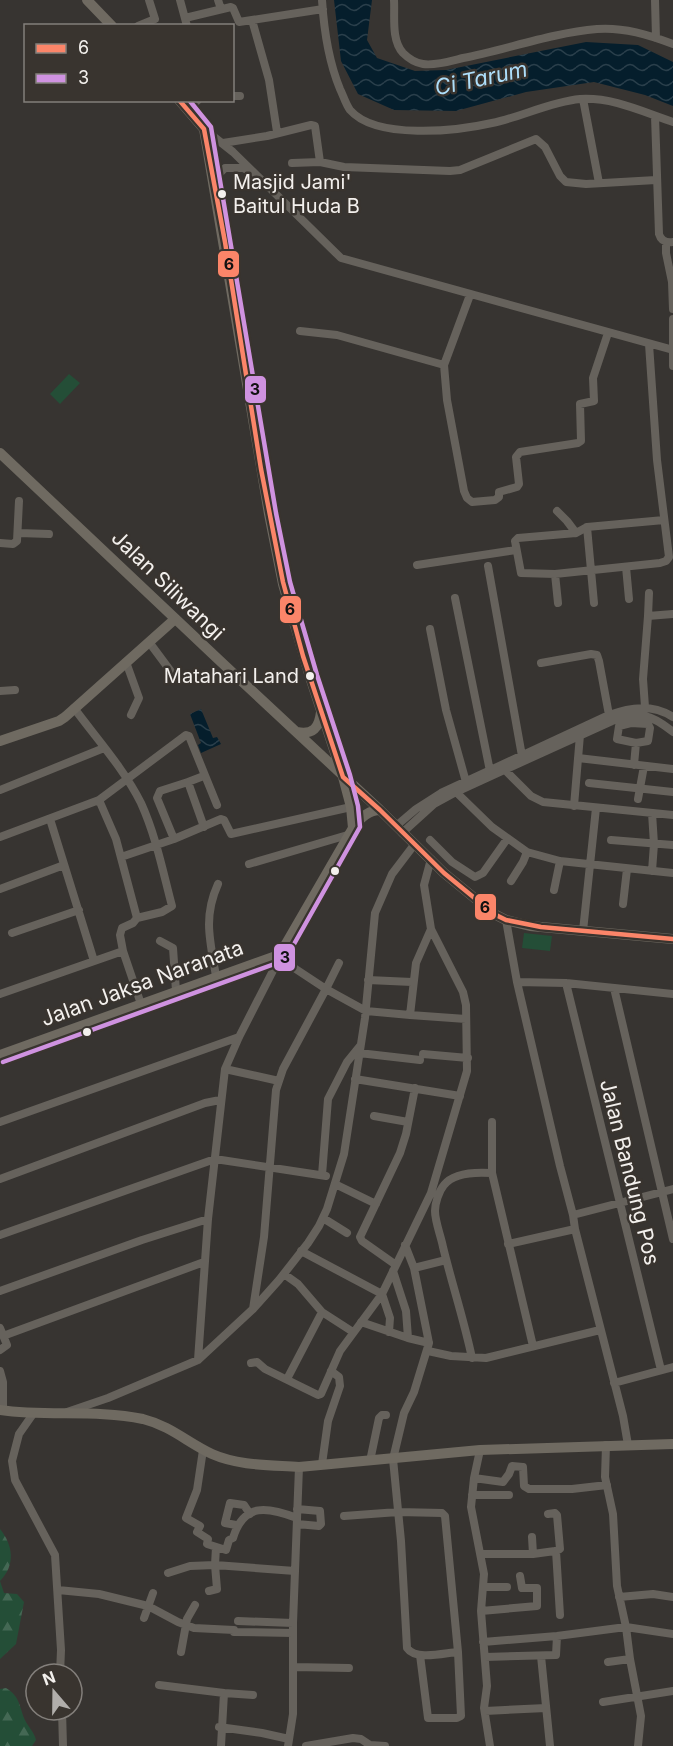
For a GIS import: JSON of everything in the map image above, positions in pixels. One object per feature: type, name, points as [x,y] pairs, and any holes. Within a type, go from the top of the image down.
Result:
[{"type":"main road","points":[[87,0],[110,24]]},
{"type":"main road","points":[[181,102],[204,129],[267,503],[283,584],[343,777],[351,807],[352,831]]},
{"type":"main road","name":"Jalan Siliwangi","points":[[0,453],[430,859],[494,914],[506,920],[530,926],[673,939]]},
{"type":"main road","points":[[0,741],[59,721],[175,619]]},
{"type":"main road","points":[[296,732],[305,734],[317,728],[321,711]]},
{"type":"main road","points":[[352,831],[366,814],[380,810]]},
{"type":"main road","name":"Jalan Jaksa Naranata","points":[[0,1053],[216,976],[278,957],[352,831]]},
{"type":"main road","points":[[2,1410],[33,1414],[67,1412],[107,1414],[146,1420],[172,1430],[216,1456],[240,1462],[299,1467],[480,1450],[673,1444]]},
{"type":"street","points":[[143,24],[155,19],[149,0]]},
{"type":"street","points":[[180,0],[186,22],[221,9],[233,8],[238,22],[303,11],[323,5],[327,54],[334,75],[351,110],[372,123],[393,129],[440,131],[491,124],[546,107],[583,99],[617,102],[673,122]]},
{"type":"street","points":[[218,0],[221,9]]},
{"type":"street","points":[[394,0],[395,33],[398,47],[415,62],[425,64],[473,56],[565,34],[599,29],[622,30],[673,44]]},
{"type":"street","points":[[655,0],[656,38]]},
{"type":"street","points":[[252,20],[269,80],[278,132]]},
{"type":"street","points":[[583,99],[599,183]]},
{"type":"street","points":[[187,110],[196,102]]},
{"type":"street","points":[[655,116],[659,234],[660,238],[670,242],[666,253],[672,282],[673,309]]},
{"type":"street","points":[[223,143],[267,136],[302,126],[315,126],[320,162]]},
{"type":"street","points":[[204,129],[223,143],[341,258],[672,350]]},
{"type":"street","points":[[292,163],[320,162],[344,167],[450,171],[460,170],[536,139],[545,147],[560,176],[566,182],[656,180]]},
{"type":"street","points":[[214,179],[220,172],[231,168],[243,168],[255,174]]},
{"type":"street","points":[[470,295],[444,365],[447,400],[464,490],[467,498],[472,502],[495,500],[499,497],[501,490],[517,487],[519,484],[516,457],[520,452],[580,441],[580,404],[594,401],[593,378],[608,333]]},
{"type":"street","points":[[673,319],[673,366]]},
{"type":"street","points":[[300,331],[337,335],[444,365]]},
{"type":"street","points":[[649,344],[656,453],[669,557],[666,561],[591,571],[555,574],[521,573],[515,541],[518,538],[576,533],[586,527],[664,520]]},
{"type":"street","points":[[0,543],[16,543],[19,533],[19,501]]},
{"type":"street","points":[[556,511],[567,520],[576,533]]},
{"type":"street","points":[[586,527],[594,603]]},
{"type":"street","points":[[19,533],[49,534]]},
{"type":"street","points":[[417,564],[516,550]]},
{"type":"street","points":[[488,566],[522,756]]},
{"type":"street","points":[[626,567],[629,599]]},
{"type":"street","points":[[555,574],[558,603]]},
{"type":"street","points":[[645,707],[644,679],[649,592]]},
{"type":"street","points":[[455,598],[490,771]]},
{"type":"street","points":[[648,616],[673,614]]},
{"type":"street","points":[[430,629],[442,694],[466,782]]},
{"type":"street","points":[[149,642],[175,677]]},
{"type":"street","points":[[541,663],[591,654],[597,655],[609,715]]},
{"type":"street","points":[[126,662],[139,698],[131,715]]},
{"type":"street","points":[[0,691],[15,690]]},
{"type":"street","points":[[399,830],[424,802],[609,715],[623,710],[645,707],[662,711],[673,717]]},
{"type":"street","points":[[74,708],[128,780],[141,804],[156,845],[172,906],[162,912],[137,918],[134,923],[120,931],[123,951],[141,1004]]},
{"type":"street","points":[[399,830],[434,804],[456,792],[629,715],[656,719],[673,732]]},
{"type":"street","points":[[0,837],[99,800],[188,735],[217,805]]},
{"type":"street","points":[[574,806],[580,735]]},
{"type":"street","points":[[634,765],[636,742]]},
{"type":"street","points":[[0,790],[104,748]]},
{"type":"street","points":[[578,758],[673,769]]},
{"type":"street","points":[[638,794],[644,766]]},
{"type":"street","points":[[506,771],[537,800],[574,806],[673,815]]},
{"type":"street","points":[[174,839],[158,794],[160,791],[201,777]]},
{"type":"street","points":[[188,782],[204,827]]},
{"type":"street","points":[[589,783],[638,794],[673,792]]},
{"type":"street","points":[[456,792],[478,815],[527,852],[560,861],[673,873]]},
{"type":"street","points":[[99,800],[116,839],[137,918]]},
{"type":"street","points":[[121,857],[223,819],[231,834],[351,807]]},
{"type":"street","points":[[583,931],[592,864],[596,808]]},
{"type":"street","points":[[652,813],[654,844],[652,871]]},
{"type":"street","points":[[50,819],[94,961]]},
{"type":"street","points":[[249,864],[352,831]]},
{"type":"street","points":[[430,840],[452,862],[475,877],[483,873],[507,839]]},
{"type":"street","points":[[611,840],[673,845]]},
{"type":"street","points":[[67,1412],[108,1398],[198,1360],[253,1310],[285,1274],[308,1243],[323,1218],[344,1154],[366,1011],[375,913],[392,874],[414,844]]},
{"type":"street","points":[[511,881],[527,852]]},
{"type":"street","points":[[251,1363],[257,1362],[265,1369],[318,1395],[321,1394],[340,1351],[382,1294],[430,1193],[460,1096],[468,1058],[466,1005],[463,992],[431,929],[424,885],[430,859]]},
{"type":"street","points":[[554,890],[560,861]]},
{"type":"street","points":[[0,889],[64,865]]},
{"type":"street","points":[[624,904],[627,868]]},
{"type":"street","points":[[216,976],[208,931],[208,915],[218,884]]},
{"type":"street","points":[[12,933],[79,910]]},
{"type":"street","points":[[506,920],[517,982],[575,1229],[615,1383],[627,1445]]},
{"type":"street","points":[[410,1016],[412,982],[420,949],[431,929]]},
{"type":"street","points":[[160,941],[173,948],[176,991]]},
{"type":"street","points":[[0,994],[123,951]]},
{"type":"street","points":[[198,1360],[204,1262],[225,1069],[278,957],[326,989],[366,1011],[466,1019]]},
{"type":"street","points":[[253,1310],[264,1237],[276,1090],[283,1069],[339,963]]},
{"type":"street","points":[[368,980],[412,982]]},
{"type":"street","points":[[517,982],[566,983],[673,994]]},
{"type":"street","name":"Jalan Bandung Pos","points":[[566,983],[661,1370]]},
{"type":"street","points":[[614,988],[673,1239]]},
{"type":"street","points":[[0,1122],[239,1036]]},
{"type":"street","points":[[360,1049],[421,1057],[468,1058]]},
{"type":"street","points":[[0,1235],[215,1159],[324,1175],[328,1099],[347,1062],[360,1049]]},
{"type":"street","points":[[225,1069],[279,1081]]},
{"type":"street","points":[[355,1078],[460,1096]]},
{"type":"street","points":[[408,1338],[406,1311],[394,1268],[360,1238],[399,1153],[415,1088]]},
{"type":"street","points":[[0,1179],[205,1103],[220,1100]]},
{"type":"street","points":[[374,1116],[408,1122]]},
{"type":"street","points":[[492,1122],[492,1173],[532,1346]]},
{"type":"street","points":[[472,1358],[435,1211],[437,1199],[444,1184],[463,1175],[492,1173]]},
{"type":"street","points":[[335,1184],[376,1204]]},
{"type":"street","points":[[573,1215],[673,1189]]},
{"type":"street","points":[[323,1218],[347,1233]]},
{"type":"street","points":[[0,1291],[208,1219]]},
{"type":"street","points":[[508,1245],[575,1229]]},
{"type":"street","points":[[405,1245],[414,1268],[429,1347],[404,1413],[393,1459],[405,1592],[407,1648],[411,1653],[420,1655],[458,1652]]},
{"type":"street","points":[[301,1251],[382,1294],[390,1318],[389,1332]]},
{"type":"street","points":[[414,1268],[446,1260]]},
{"type":"street","points":[[0,1350],[7,1345],[2,1332],[204,1262]]},
{"type":"street","points":[[285,1274],[298,1284],[322,1312],[354,1332]]},
{"type":"street","points":[[287,1379],[322,1312]]},
{"type":"street","points":[[361,1322],[451,1356],[472,1358],[486,1358],[600,1330]]},
{"type":"street","points":[[615,1383],[673,1367]]},
{"type":"street","points":[[0,1371],[3,1382],[2,1410]]},
{"type":"street","points":[[322,1464],[328,1421],[340,1386],[339,1377],[331,1371]]},
{"type":"street","points":[[33,1414],[19,1434],[12,1461],[14,1476],[26,1504],[53,1549],[56,1559],[60,1662]]},
{"type":"street","points":[[370,1461],[379,1418],[386,1415]]},
{"type":"street","points":[[606,1445],[607,1485],[614,1514],[617,1586],[641,1716],[638,1746]]},
{"type":"street","points":[[203,1450],[197,1490],[186,1518],[200,1526],[197,1533],[208,1539],[207,1544],[227,1549],[228,1541],[233,1538],[236,1525],[250,1514],[266,1508],[297,1517]]},
{"type":"street","points":[[480,1450],[471,1507],[484,1574],[481,1611],[487,1686],[485,1711],[490,1746]]},
{"type":"street","points":[[474,1478],[503,1482],[512,1466],[523,1467],[526,1488],[561,1489],[607,1485]]},
{"type":"street","points":[[220,1727],[262,1733],[288,1743],[293,1714],[293,1623],[299,1467]]},
{"type":"street","points":[[472,1495],[509,1495]]},
{"type":"street","points":[[236,1525],[225,1523],[230,1503],[244,1505],[250,1514]]},
{"type":"street","points":[[344,1516],[398,1512],[442,1513],[445,1516],[462,1713],[457,1718],[428,1718],[420,1655]]},
{"type":"street","points":[[481,1554],[533,1554],[556,1551],[561,1546],[556,1515],[555,1513],[548,1514]]},
{"type":"street","points":[[532,1537],[533,1554]]},
{"type":"street","points":[[215,1592],[216,1547]]},
{"type":"street","points":[[556,1551],[560,1615]]},
{"type":"street","points":[[168,1573],[190,1566],[215,1565],[295,1571]]},
{"type":"street","points":[[481,1611],[537,1606],[537,1588],[522,1588],[520,1576]]},
{"type":"street","points":[[483,1587],[507,1587]]},
{"type":"street","points":[[58,1590],[99,1594],[147,1606],[194,1628],[293,1634]]},
{"type":"street","points":[[144,1618],[153,1593]]},
{"type":"street","points":[[619,1597],[653,1594],[673,1597]]},
{"type":"street","points":[[180,1652],[185,1625],[195,1605]]},
{"type":"street","points":[[238,1621],[293,1623]]},
{"type":"street","points":[[483,1642],[626,1627],[673,1634]]},
{"type":"street","points":[[485,1657],[557,1654],[557,1636]]},
{"type":"street","points":[[541,1656],[550,1746]]},
{"type":"street","points":[[608,1662],[630,1659]]},
{"type":"street","points":[[293,1667],[349,1668]]},
{"type":"street","points":[[159,1684],[253,1695]]},
{"type":"street","points":[[603,1702],[673,1691]]},
{"type":"street","points":[[220,1746],[224,1693]]},
{"type":"street","points":[[485,1711],[546,1708]]},
{"type":"street","points":[[62,1722],[63,1746]]},
{"type":"street","points":[[309,1746],[353,1738],[361,1738],[370,1745],[384,1746]]},
{"type":"green space","points":[[69,374],[80,383],[60,404],[50,394]]},
{"type":"green space","points":[[524,933],[552,936],[550,951],[522,948]]},
{"type":"green space","points":[[0,1529],[8,1542],[11,1555],[9,1568],[0,1581]]},
{"type":"green space","points":[[0,1581],[4,1593],[17,1594],[24,1602],[16,1644],[0,1659]]},
{"type":"green space","points":[[6,1688],[10,1691],[20,1704],[24,1722],[36,1740],[32,1746],[0,1746],[0,1689]]},
{"type":"water","name":"Ci Tarum","points":[[334,0],[372,0],[367,40],[377,58],[415,71],[446,70],[586,42],[638,45],[673,62],[673,106],[645,95],[594,82],[526,92],[456,111],[394,110],[358,94],[341,61]]},
{"type":"water","points":[[201,709],[213,738],[217,737],[221,744],[201,753],[198,745],[201,743],[190,714]]},
{"type":"transit line","name":"6","points":[[181,102],[204,129],[225,242],[261,469],[283,582],[303,656],[343,777]]},
{"type":"transit line","name":"3","points":[[3,1062],[280,962],[289,953],[360,827],[358,806],[350,775],[317,675],[290,582],[276,513],[211,127],[191,102]]},
{"type":"transit line","name":"6","points":[[343,777],[444,873],[494,914],[506,920],[541,927],[673,939]]},
{"type":"place","name":"Masjid Jami' Baitul Huda B","points":[[222,194]]},
{"type":"place","name":"Matahari Land","points":[[310,676]]}]
